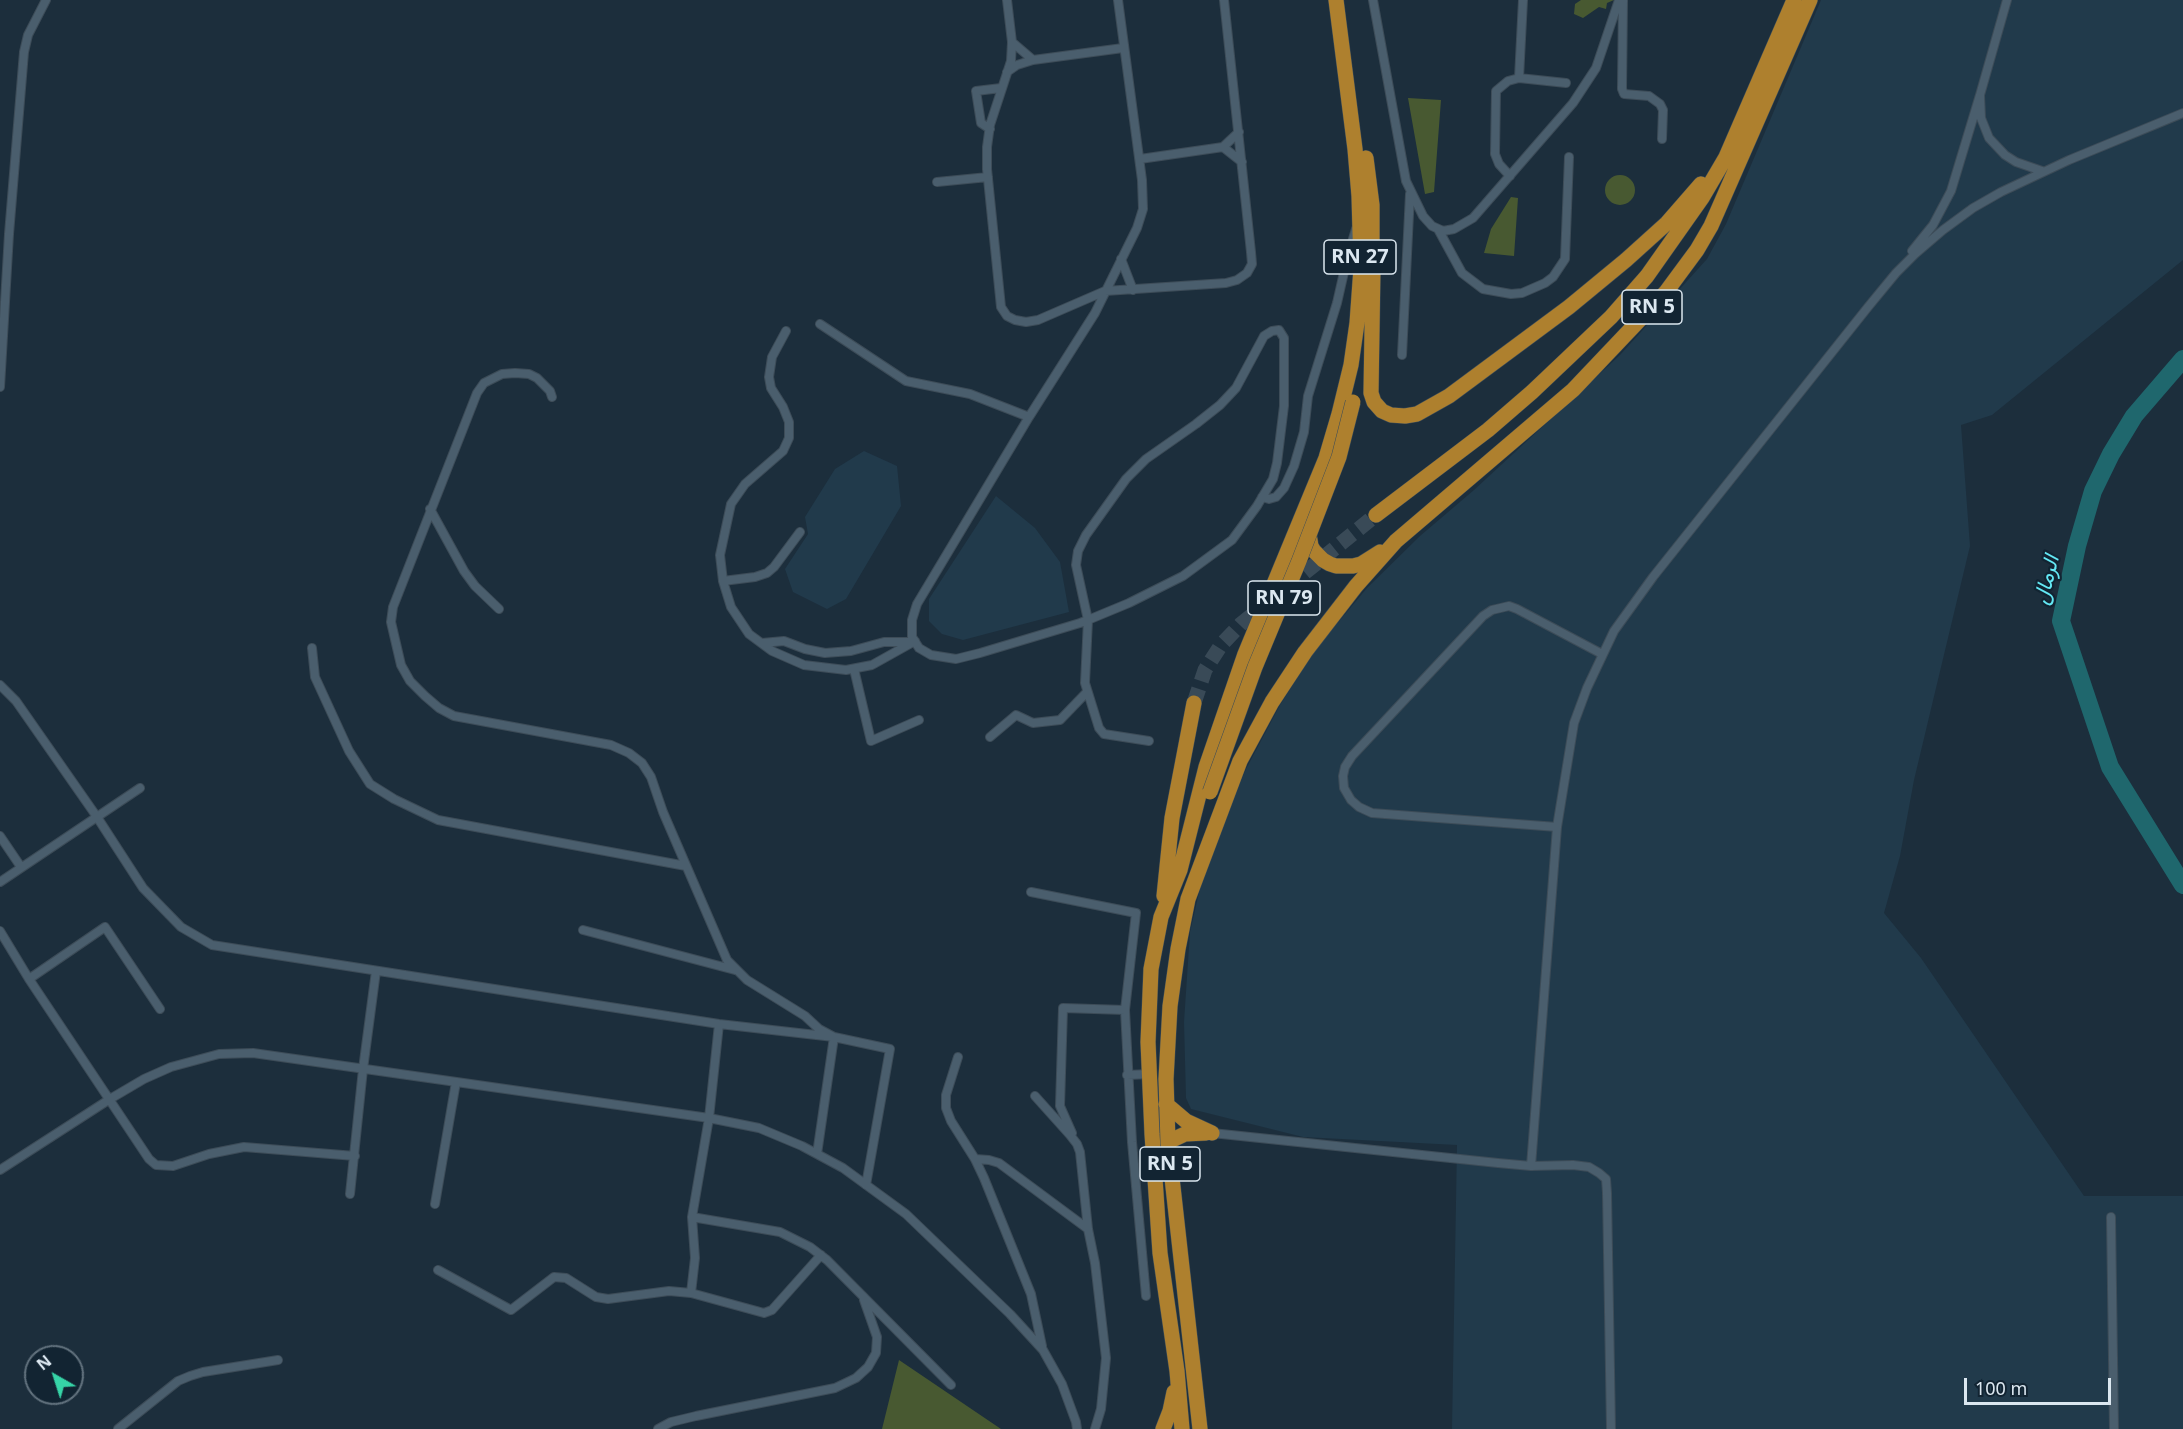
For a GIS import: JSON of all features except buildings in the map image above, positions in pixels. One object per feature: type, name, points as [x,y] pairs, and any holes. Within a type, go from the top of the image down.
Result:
[{"type":"highway","name":"RN 27","points":[[1305,507],[1326,458],[1339,414],[1351,365],[1358,312],[1360,268],[1355,149],[1336,0]]},
{"type":"highway","name":"RN 27","points":[[1344,0],[1372,205],[1373,268],[1365,342],[1353,402]]},
{"type":"highway","name":"RN 5","points":[[1376,515],[1497,422],[1575,353],[1611,317],[1671,244],[1702,198],[1731,147],[1794,0]]},
{"type":"highway","name":"RN 5","points":[[1200,1429],[1168,1142],[1166,1104],[1170,1006],[1188,899],[1240,761],[1272,702],[1305,652],[1356,586],[1396,541],[1573,390],[1666,292],[1712,226],[1810,0]]},
{"type":"highway","points":[[1373,268],[1371,393],[1374,402],[1382,411],[1398,416],[1417,414],[1449,396],[1492,365],[1626,260],[1667,223],[1731,147]]},
{"type":"highway","name":"RN 79","points":[[1161,917],[1180,870],[1206,790],[1339,457],[1353,402]]},
{"type":"highway","points":[[1305,507],[1311,546],[1317,555],[1330,564],[1344,566],[1361,564],[1396,541]]},
{"type":"highway","name":"RN 79","points":[[1188,899],[1206,790],[1206,767],[1245,654],[1305,507]]},
{"type":"highway","name":"RN 5","points":[[1182,1429],[1177,1371],[1160,1253],[1150,1074],[1151,969],[1161,917],[1172,818],[1194,703]]},
{"type":"highway","points":[[1166,1104],[1186,1121],[1212,1132]]},
{"type":"highway","points":[[1168,1142],[1185,1134],[1212,1132]]},
{"type":"highway","points":[[1163,1429],[1173,1399],[1177,1371]]},
{"type":"street","points":[[0,387],[9,234],[24,52],[28,35],[46,0]]},
{"type":"street","points":[[1007,0],[1012,42],[1011,61],[990,129],[987,147],[988,177],[1001,307],[1007,316],[1026,322],[1038,320],[1105,291],[1226,283],[1237,280],[1247,273],[1252,264],[1251,252],[1224,0]]},
{"type":"street","points":[[1118,0],[1140,159],[1143,209],[1137,228],[1095,313],[1029,417],[917,604],[912,620],[912,637],[919,648],[931,655],[956,658],[980,653],[1088,620],[1158,590],[1183,576],[1232,540],[1262,497],[1272,479],[1277,463],[1284,406],[1284,338],[1279,330],[1264,336],[1236,388],[1220,405],[1146,459],[1126,479],[1086,535],[1078,551],[1076,565],[1088,620],[1085,670],[1088,692],[1099,728],[1104,734],[1149,741]]},
{"type":"street","points":[[1373,0],[1406,181],[1423,216],[1432,226],[1443,231],[1454,229],[1473,218],[1573,103],[1596,68],[1621,0]]},
{"type":"street","points":[[1518,78],[1524,0]]},
{"type":"street","points":[[1621,0],[1622,89],[1624,94],[1648,96],[1660,104],[1663,110],[1662,139]]},
{"type":"street","points":[[1531,1166],[1557,827],[1574,723],[1602,654],[1629,608],[1933,225],[1959,170],[2007,0]]},
{"type":"street","points":[[1012,42],[1033,60]]},
{"type":"street","points":[[1007,72],[1017,65],[1033,60],[1123,48]]},
{"type":"street","points":[[1510,176],[1499,164],[1495,154],[1496,90],[1508,81],[1518,78],[1566,83]]},
{"type":"street","points":[[990,129],[981,123],[976,91],[1001,88]]},
{"type":"street","points":[[1980,95],[1981,118],[1989,138],[2005,155],[2016,162],[2042,171]]},
{"type":"street","points":[[1896,273],[1943,230],[1973,208],[2001,192],[2042,171],[2183,113]]},
{"type":"street","points":[[1140,159],[1223,147],[1239,132]]},
{"type":"street","points":[[1223,147],[1242,162]]},
{"type":"street","points":[[1438,228],[1462,273],[1483,289],[1511,294],[1522,293],[1545,284],[1565,259],[1569,157]]},
{"type":"street","points":[[937,182],[988,177]]},
{"type":"street","points":[[1402,355],[1410,192]]},
{"type":"street","points":[[1262,497],[1269,499],[1276,497],[1284,488],[1294,466],[1304,432],[1308,396],[1337,303],[1359,218]]},
{"type":"street","points":[[1121,259],[1133,290]]},
{"type":"street","points":[[820,324],[906,381],[970,394],[1029,417]]},
{"type":"street","points":[[786,331],[772,357],[769,377],[771,388],[789,422],[789,438],[783,451],[745,484],[731,504],[720,555],[723,581],[731,607],[749,634],[772,651],[804,665],[854,669],[872,665],[915,642]]},
{"type":"street","points":[[552,397],[545,384],[529,374],[515,373],[502,374],[484,384],[477,393],[393,607],[391,622],[394,644],[401,665],[410,681],[439,708],[454,716],[611,745],[629,753],[642,763],[651,777],[724,954],[735,970],[834,1037]]},
{"type":"street","points":[[430,509],[464,571],[475,586],[499,609]]},
{"type":"street","points":[[723,581],[767,573],[800,532]]},
{"type":"street","points":[[1557,827],[1372,813],[1351,800],[1344,788],[1345,767],[1352,756],[1476,624],[1492,610],[1509,606],[1517,609],[1602,654]]},
{"type":"street","points":[[762,643],[784,641],[825,653],[852,651],[884,642],[915,642]]},
{"type":"street","points":[[312,648],[315,676],[349,751],[370,784],[394,799],[438,820],[686,866]]},
{"type":"street","points":[[854,669],[871,741],[919,720]]},
{"type":"street","points":[[0,685],[16,701],[97,817],[143,888],[181,927],[212,945],[226,949],[720,1024],[834,1037],[890,1049],[866,1185]]},
{"type":"street","points":[[990,736],[1016,715],[1033,723],[1060,720],[1088,692]]},
{"type":"street","points":[[0,882],[140,788]]},
{"type":"street","points":[[0,836],[21,867]]},
{"type":"street","points":[[1031,892],[1136,913],[1125,1010],[1127,1075],[1146,1296]]},
{"type":"street","points":[[29,979],[105,927],[160,1010]]},
{"type":"street","points":[[583,930],[735,970]]},
{"type":"street","points":[[0,931],[29,979],[149,1159],[156,1165],[173,1166],[209,1154],[244,1147],[355,1156]]},
{"type":"street","points":[[350,1194],[376,971]]},
{"type":"street","points":[[1095,1429],[1101,1409],[1106,1358],[1080,1152],[1060,1106],[1063,1008],[1125,1010]]},
{"type":"street","points":[[691,1293],[695,1258],[692,1217],[709,1118],[720,1024]]},
{"type":"street","points":[[817,1154],[834,1037]]},
{"type":"street","points":[[0,1170],[144,1079],[171,1067],[219,1054],[253,1053],[709,1118],[759,1128],[802,1146],[843,1168],[906,1214],[1010,1314],[1043,1350],[1062,1384],[1077,1429]]},
{"type":"street","points":[[958,1057],[946,1095],[946,1108],[951,1121],[975,1159],[1031,1294],[1043,1350]]},
{"type":"street","points":[[1127,1075],[1150,1074]]},
{"type":"street","points":[[435,1204],[456,1082]]},
{"type":"street","points":[[1035,1096],[1077,1144]]},
{"type":"street","points":[[1212,1132],[1531,1166],[1574,1165],[1589,1167],[1606,1179],[1611,1429]]},
{"type":"street","points":[[975,1159],[999,1163],[1088,1228]]},
{"type":"street","points":[[692,1217],[780,1232],[821,1255],[951,1385]]},
{"type":"street","points":[[2111,1217],[2114,1429]]},
{"type":"street","points":[[438,1270],[511,1310],[554,1277],[566,1278],[596,1297],[608,1299],[669,1291],[691,1293],[764,1313],[772,1310],[821,1255]]},
{"type":"street","points":[[658,1429],[671,1422],[696,1416],[835,1388],[856,1378],[868,1367],[876,1353],[877,1337],[862,1295]]},
{"type":"street","points":[[118,1429],[178,1381],[203,1372],[278,1360]]},
{"type":"shaded area","points":[[1821,0],[2183,0],[2183,260],[1992,415],[1961,425],[1970,546],[1914,780],[1900,856],[1884,913],[1921,958],[2084,1196],[2183,1196],[2183,1429],[1452,1429],[1457,1145],[1303,1137],[1191,1109],[1186,1098],[1184,1022],[1190,932],[1206,862],[1246,769],[1280,705],[1315,650],[1367,588],[1420,536],[1474,490],[1620,355],[1707,259],[1726,224]]},
{"type":"shaded area","points":[[864,451],[897,466],[901,506],[846,599],[827,609],[793,592],[785,569],[808,534],[805,517],[835,469]]},
{"type":"shaded area","points":[[996,496],[1035,528],[1060,562],[1069,612],[963,640],[942,634],[929,621],[929,599]]},
{"type":"green space","points":[[1581,0],[1614,0],[1607,3],[1606,9],[1599,7],[1583,18],[1574,14],[1575,4]]},
{"type":"green space","points":[[1408,98],[1441,100],[1434,192],[1425,194]]},
{"type":"green space","points":[[1620,175],[1626,176],[1634,184],[1634,196],[1626,204],[1620,205],[1614,204],[1606,196],[1605,190],[1606,184],[1614,176]]},
{"type":"green space","points":[[1511,197],[1518,198],[1514,256],[1484,253],[1491,229]]},
{"type":"green space","points":[[899,1360],[1001,1429],[882,1429]]},
{"type":"waterway","name":"الرمال","points":[[2183,359],[2134,416],[2111,454],[2093,491],[2077,546],[2061,621],[2110,767],[2183,885]]},
{"type":"tunnel","points":[[1287,587],[1376,515]]},
{"type":"tunnel","points":[[1194,703],[1205,670],[1221,645],[1241,624],[1268,602]]}]
